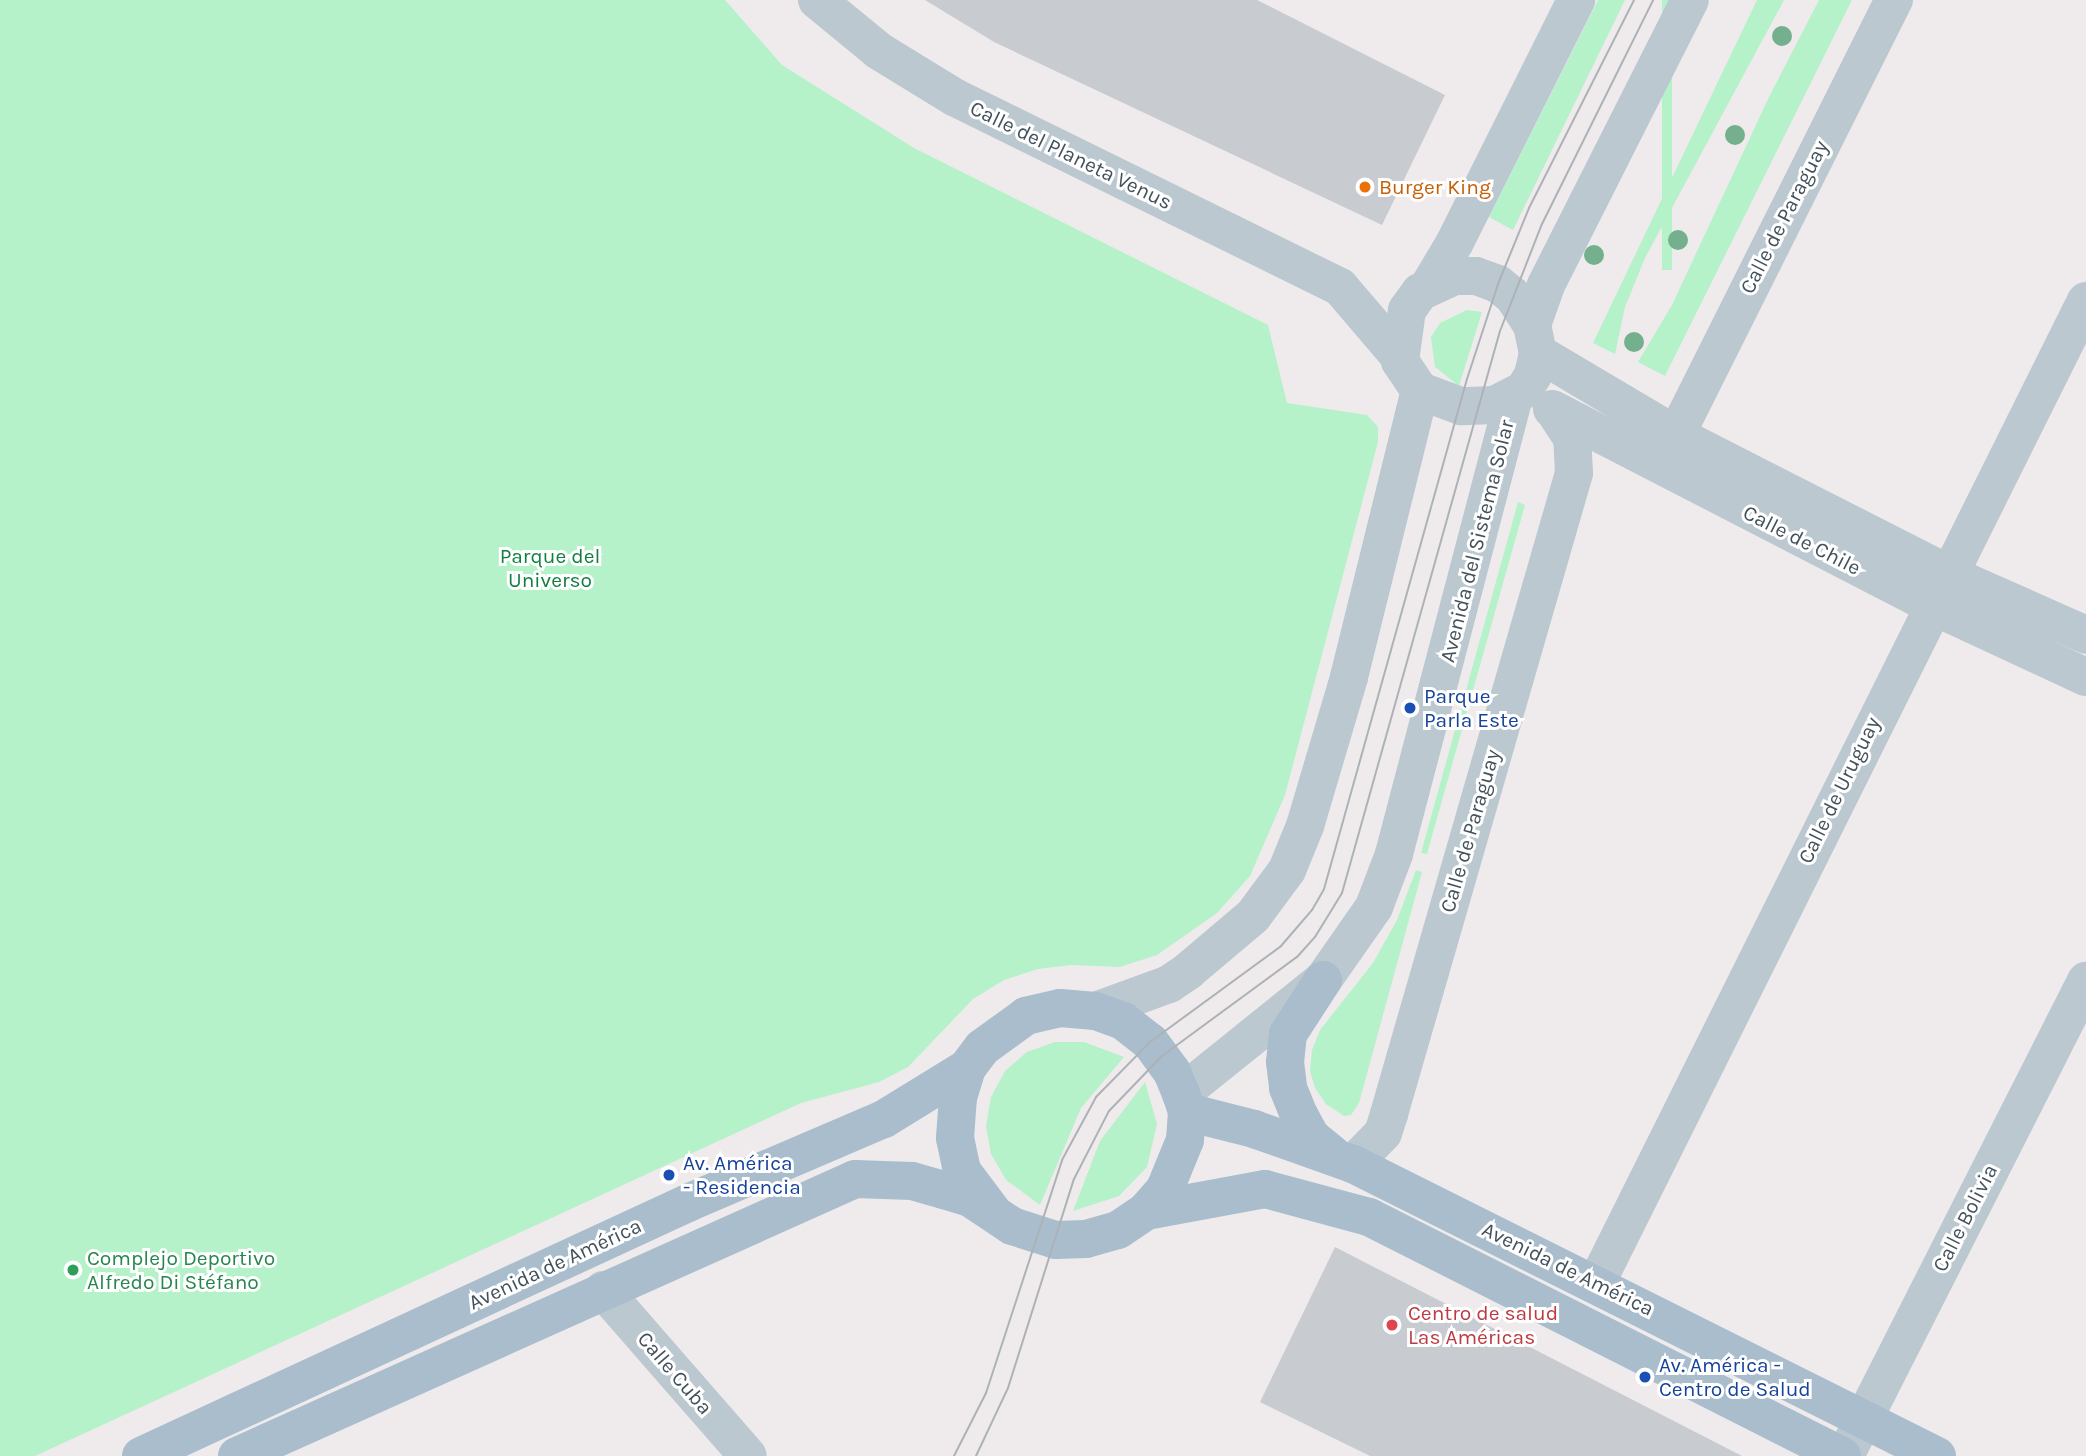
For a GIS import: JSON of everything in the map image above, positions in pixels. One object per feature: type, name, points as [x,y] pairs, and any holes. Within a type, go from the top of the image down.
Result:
[{"type":"main road","points":[[1323,980],[1288,1034],[1285,1062],[1289,1088],[1311,1137],[1344,1160]]},
{"type":"main road","name":"Avenida de América","points":[[141,1456],[690,1202],[884,1119],[967,1068],[1002,1030],[1026,1016],[1060,1008],[1095,1011],[1123,1021],[1150,1042],[1172,1072],[1184,1103],[1178,1163],[1165,1189],[1146,1211],[1118,1230],[1086,1239],[1056,1240],[1012,1226],[970,1198],[912,1181],[855,1179],[237,1456]]},
{"type":"main road","name":"Avenida de América","points":[[967,1068],[958,1097],[957,1156],[970,1186],[992,1211]]},
{"type":"main road","name":"Avenida de América","points":[[1184,1103],[1344,1160],[1597,1282],[1937,1456]]},
{"type":"main road","name":"Avenida de América","points":[[1146,1211],[1265,1189],[1369,1217],[1844,1456]]},
{"type":"street","name":"Calle del Planeta Venus","points":[[817,0],[879,51],[954,97],[1340,287],[1399,356]]},
{"type":"street","points":[[1576,0],[1455,242],[1401,326],[1399,356],[1420,391],[1461,406],[1495,405],[1530,399],[1535,339],[1546,285],[1690,0]]},
{"type":"street","name":"Calle de Paraguay","points":[[1676,435],[1894,0]]},
{"type":"street","points":[[1425,289],[1454,276],[1476,276],[1498,284],[1513,296],[1535,339]]},
{"type":"street","name":"Calle del Planeta Venus","points":[[1340,287],[1425,289]]},
{"type":"street","name":"Calle de Uruguay","points":[[1597,1282],[1917,633],[1944,592],[2086,301]]},
{"type":"street","name":"Calle de Chile","points":[[1535,339],[1676,435],[2086,677]]},
{"type":"street","points":[[1095,1011],[1169,984],[1188,971],[1253,916],[1287,870],[1306,826],[1349,677],[1420,391]]},
{"type":"street","name":"Calle de Chile","points":[[1530,399],[1944,592],[2086,635]]},
{"type":"street","name":"Calle de Paraguay","points":[[1344,1160],[1383,1133],[1574,473],[1572,438],[1530,399]]},
{"type":"street","name":"Avenida del Sistema Solar","points":[[1184,1103],[1323,980],[1357,938],[1386,879],[1530,399]]},
{"type":"street","name":"Calle Bolivia","points":[[1844,1456],[2086,981]]},
{"type":"street","name":"Calle Cuba","points":[[603,1290],[748,1456]]},
{"type":"green space","name":"Parque del Universo","points":[[0,0],[725,0],[782,65],[914,148],[1268,325],[1287,403],[1367,415],[1378,427],[1378,442],[1285,795],[1250,876],[1217,913],[1157,955],[1120,967],[1071,965],[1038,969],[1004,980],[973,999],[908,1067],[879,1082],[801,1103],[35,1456],[0,1456]]},
{"type":"green space","points":[[1598,0],[1625,0],[1513,230],[1489,217]]},
{"type":"green space","points":[[1662,0],[1672,0],[1672,270],[1662,270]]},
{"type":"green space","points":[[1757,0],[1784,0],[1645,258],[1625,307],[1615,354],[1593,343]]},
{"type":"green space","points":[[1819,0],[1852,0],[1665,376],[1638,362],[1672,305],[1769,97]]},
{"type":"green space","points":[[1467,310],[1482,312],[1459,386],[1435,367],[1431,337],[1440,323]]},
{"type":"green space","points":[[1518,502],[1525,505],[1427,854],[1421,853]]},
{"type":"green space","points":[[1416,870],[1422,872],[1359,1103],[1351,1115],[1344,1116],[1326,1104],[1315,1088],[1310,1071],[1312,1050],[1320,1030],[1373,963],[1397,920]]},
{"type":"green space","points":[[1055,1042],[1084,1042],[1124,1057],[1081,1108],[1040,1205],[1006,1180],[991,1154],[986,1126],[991,1097],[1005,1071],[1027,1052]]},
{"type":"green space","points":[[1145,1082],[1157,1124],[1147,1167],[1119,1196],[1073,1211],[1100,1141]]},
{"type":"building","points":[[925,0],[1257,0],[1445,95],[1382,225],[994,42]]},
{"type":"building","name":"Centro de salud Las Américas","points":[[1335,1247],[1742,1456],[1370,1456],[1260,1402]]},
{"type":"tram line","points":[[954,1456],[986,1393],[1062,1160],[1096,1097],[1150,1042],[1281,946],[1312,910],[1324,889],[1467,379],[1498,284],[1529,208],[1634,0]]},
{"type":"tram line","points":[[976,1456],[1008,1388],[1074,1179],[1109,1111],[1162,1056],[1297,957],[1315,937],[1342,893],[1500,331],[1542,224],[1653,0]]},
{"type":"place","name":"Burger King","points":[[1365,187]]},
{"type":"place","name":"Parque Parla Este","points":[[1410,708]]},
{"type":"place","name":"Av. América - Residencia","points":[[669,1175]]},
{"type":"place","name":"Complejo Deportivo Alfredo Di Stéfano","points":[[73,1270]]},
{"type":"place","name":"Centro de salud Las Américas","points":[[1392,1325]]},
{"type":"place","name":"Av. América - Centro de Salud","points":[[1645,1377]]}]
